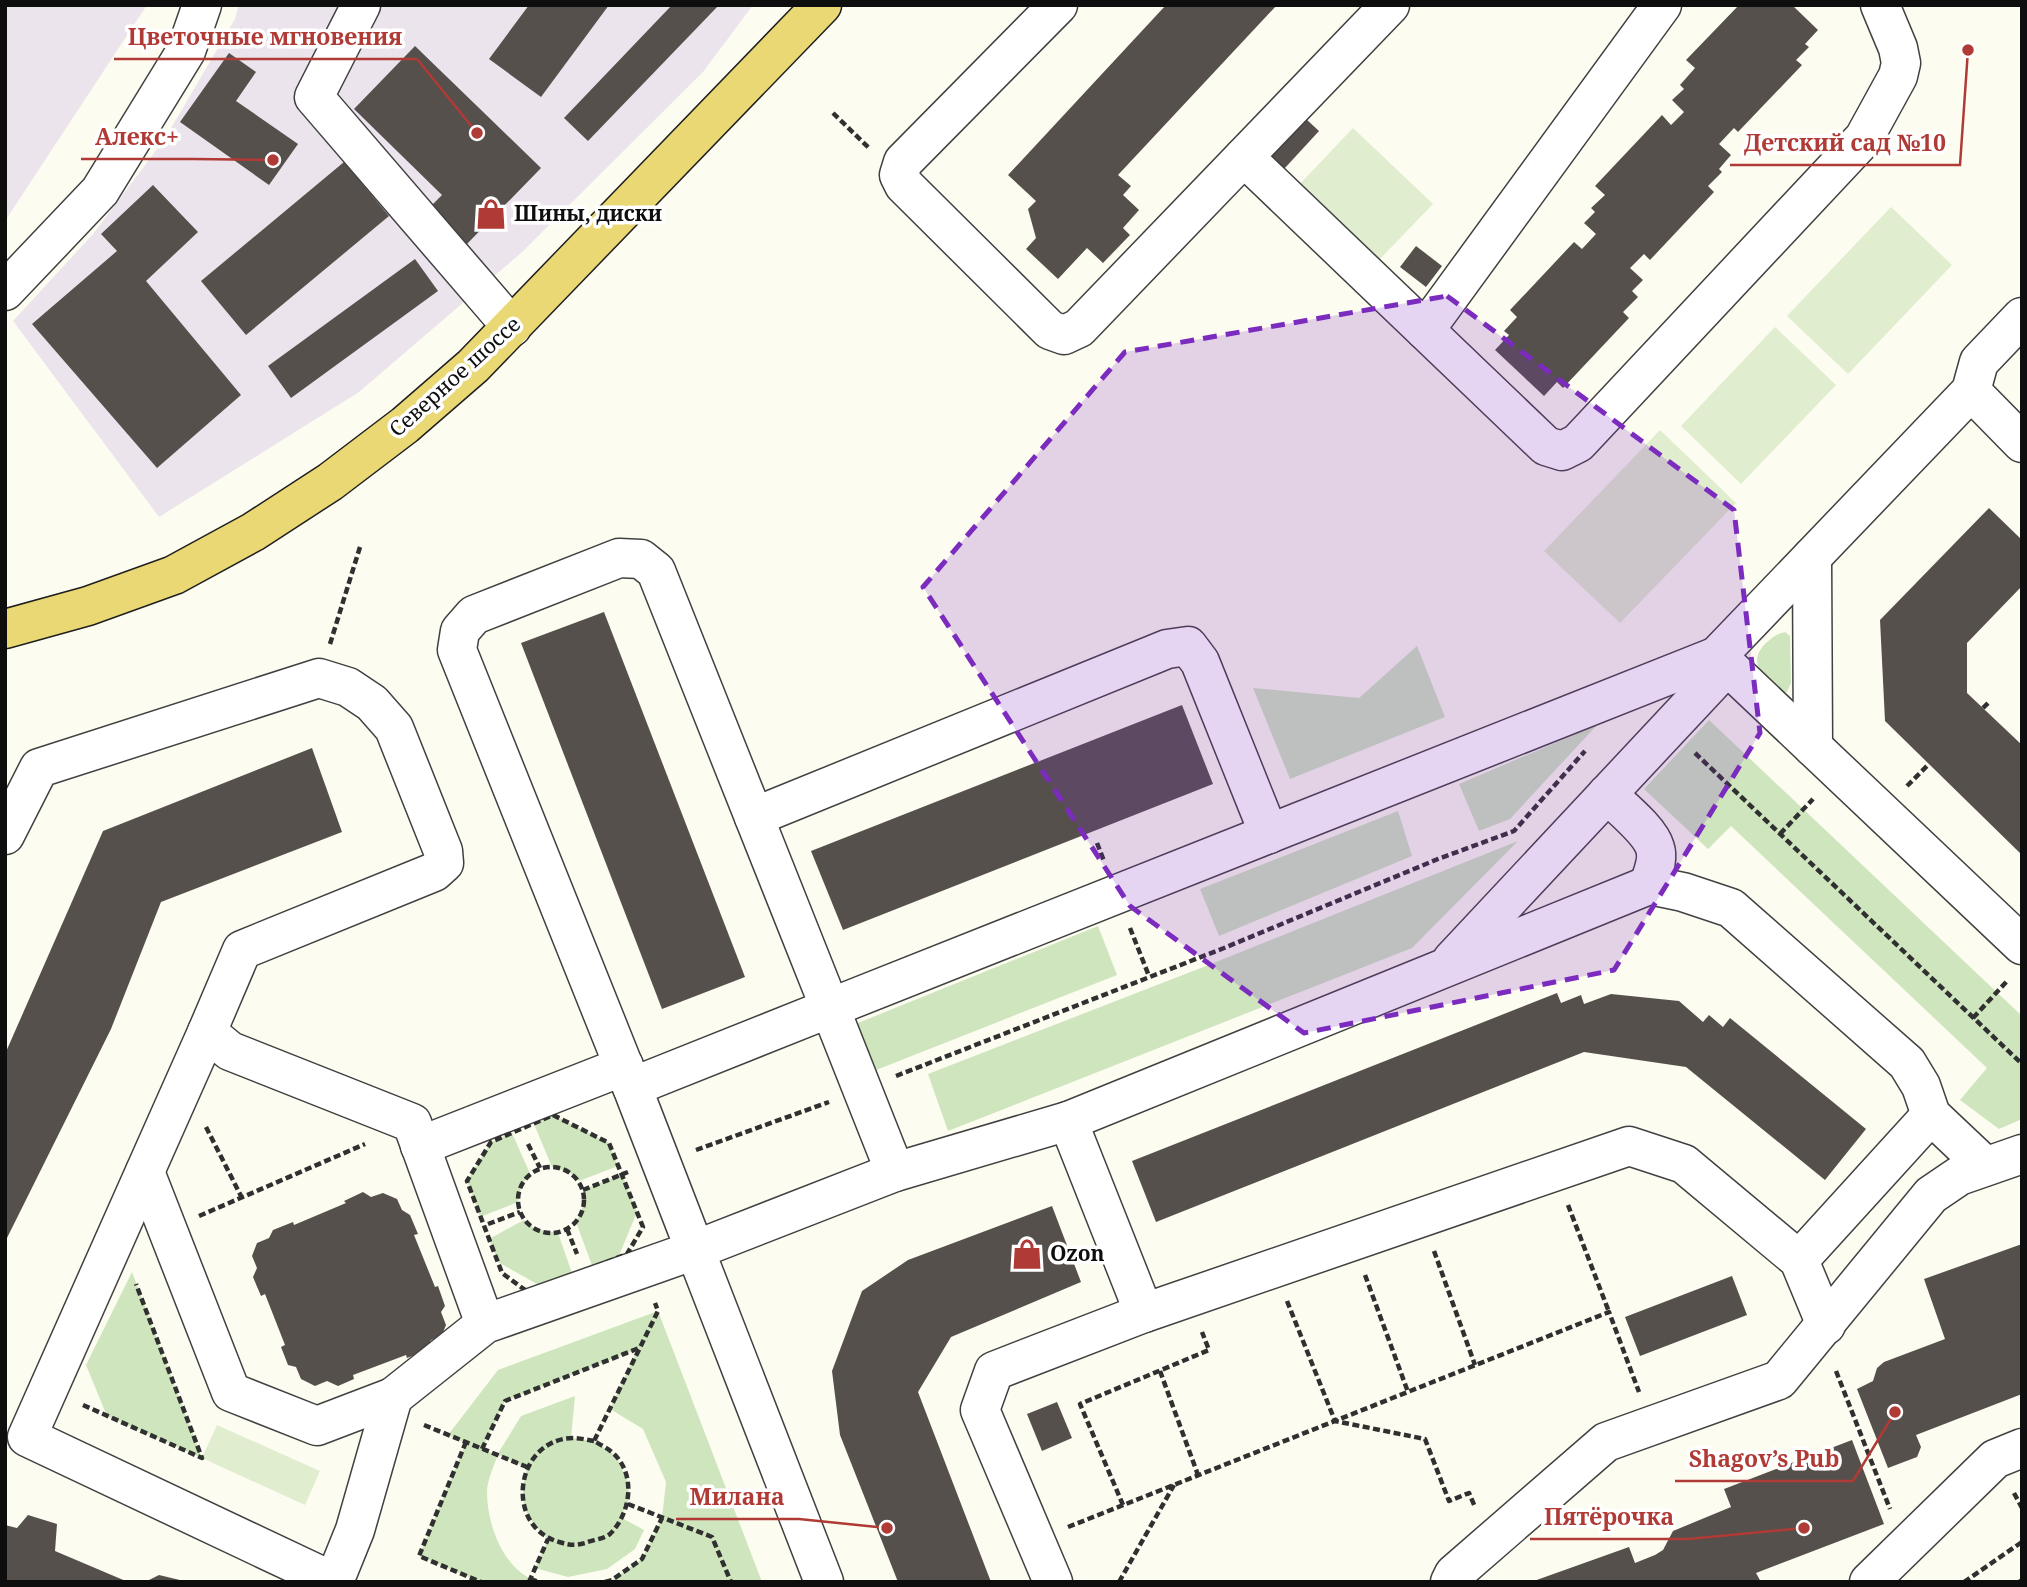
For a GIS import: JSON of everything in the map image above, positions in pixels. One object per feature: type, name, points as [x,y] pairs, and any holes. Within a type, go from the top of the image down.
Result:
[{"type":"main road","name":"Северное шоссе","points":[[5,629],[88,606],[174,575],[253,532],[330,482],[405,425],[473,366],[512,327],[822,5]]},
{"type":"lane","points":[[5,291],[100,191],[186,51],[202,5]]},
{"type":"lane","points":[[361,5],[314,97],[512,327]]},
{"type":"lane","points":[[1058,5],[903,162],[899,175],[904,185],[1050,330],[1064,335],[1079,328],[1390,5]]},
{"type":"lane","points":[[1425,330],[1662,5]]},
{"type":"lane","points":[[1244,157],[1546,446],[1562,452],[1578,443],[1864,138],[1898,76],[1901,63],[1898,48],[1880,5]]},
{"type":"lane","points":[[1444,969],[1607,794],[1812,557],[1971,391],[1979,362],[2022,317]]},
{"type":"lane","points":[[1971,391],[2022,443]]},
{"type":"lane","points":[[1812,557],[1813,747]]},
{"type":"lane","points":[[824,1582],[628,1077],[457,650],[460,631],[474,615],[619,558],[641,559],[656,571],[895,1172]]},
{"type":"lane","points":[[754,817],[1167,649],[1188,646],[1200,662],[1269,834]]},
{"type":"lane","points":[[1722,661],[1813,747],[2015,962]]},
{"type":"lane","points":[[207,1032],[230,1051],[416,1135],[628,1077],[830,1009],[1269,834],[1722,661]]},
{"type":"lane","points":[[8,825],[39,768],[319,678],[348,687],[373,704],[394,728],[443,851],[444,863],[434,872],[242,950],[27,1437],[334,1582],[355,1531],[391,1404]]},
{"type":"lane","points":[[1607,794],[1647,834],[1655,848],[1656,864],[1649,885]]},
{"type":"lane","points":[[145,1172],[231,1392],[317,1426],[391,1404],[485,1324],[695,1250],[895,1172],[1068,1121],[1649,885],[1684,892],[1731,908],[1907,1063],[1921,1086],[1931,1115],[1985,1166]]},
{"type":"lane","points":[[1799,1260],[1931,1115]]},
{"type":"lane","points":[[1068,1121],[1144,1313]]},
{"type":"lane","points":[[416,1135],[485,1324]]},
{"type":"lane","points":[[1053,1582],[980,1410],[994,1371],[1144,1313],[1629,1146],[1684,1164],[1799,1260],[1823,1328]]},
{"type":"lane","points":[[1450,1582],[1454,1574],[1606,1442],[1779,1380],[1931,1195],[1959,1176],[2022,1154]]},
{"type":"lane","points":[[1869,1582],[1995,1459],[2022,1448]]},
{"type":"path","points":[[833,113],[899,175]]},
{"type":"path","points":[[319,678],[360,547]]},
{"type":"path","points":[[1983,708],[1990,701]]},
{"type":"path","points":[[583,1190],[862,1090],[1514,831],[1591,744]]},
{"type":"path","points":[[1692,750],[2022,1064]]},
{"type":"path","points":[[1904,790],[1929,764]]},
{"type":"path","points":[[1780,834],[1816,795]]},
{"type":"path","points":[[1973,1018],[2015,962]]},
{"type":"path","points":[[553,1115],[609,1143],[622,1174],[643,1227],[627,1254],[529,1293],[502,1273],[467,1181],[491,1142],[553,1115]]},
{"type":"path","points":[[201,1136],[205,1124],[242,1198]]},
{"type":"path","points":[[522,1129],[540,1168]]},
{"type":"path","points":[[167,1230],[242,1198],[416,1135]]},
{"type":"path","points":[[556,1167],[569,1172],[579,1181],[583,1190],[584,1204],[576,1222],[558,1233],[535,1229],[524,1220],[520,1212],[518,1202],[522,1183],[540,1168],[556,1167]]},
{"type":"path","points":[[1556,1171],[1652,1426]]},
{"type":"path","points":[[484,1226],[520,1212]]},
{"type":"path","points":[[1421,1217],[1475,1365]]},
{"type":"path","points":[[48,1390],[202,1458],[117,1234]]},
{"type":"path","points":[[1353,1241],[1408,1392]]},
{"type":"path","points":[[1274,1269],[1335,1420]]},
{"type":"path","points":[[1122,1505],[1080,1404],[1209,1350],[1190,1297]]},
{"type":"path","points":[[594,1441],[658,1311]]},
{"type":"path","points":[[1035,1540],[1609,1312]]},
{"type":"path","points":[[1823,1328],[1905,1547]]},
{"type":"path","points":[[482,1449],[505,1402],[639,1348]]},
{"type":"path","points":[[1160,1371],[1198,1475]]},
{"type":"path","points":[[391,1404],[482,1449],[527,1467]]},
{"type":"path","points":[[1335,1420],[1424,1438],[1449,1501],[1469,1493],[1489,1544]]},
{"type":"path","points":[[571,1438],[594,1441],[617,1456],[629,1483],[628,1504],[609,1535],[574,1546],[548,1539],[529,1521],[521,1492],[527,1467],[546,1446],[571,1438]]},
{"type":"path","points":[[467,1442],[419,1556],[481,1582]]},
{"type":"path","points":[[1119,1582],[1175,1485]]},
{"type":"path","points":[[628,1504],[712,1537],[731,1582]]},
{"type":"path","points":[[605,1582],[642,1559],[662,1518]]},
{"type":"path","points":[[539,1582],[530,1581],[548,1539]]},
{"type":"path","points":[[1965,1582],[2022,1542]]},
{"type":"highlighted area","points":[[1447,296],[1734,510],[1760,733],[1614,970],[1304,1033],[1130,906],[923,587],[1125,352]]},
{"type":"shaded area","points":[[5,5],[147,5],[5,221]]},
{"type":"shaded area","points":[[239,5],[753,5],[703,72],[521,253],[359,392],[159,517],[13,321],[93,234],[164,140],[235,19]]},
{"type":"green space","points":[[1353,128],[1433,204],[1379,260],[1299,185]]},
{"type":"green space","points":[[1891,207],[1952,265],[1848,374],[1787,316]]},
{"type":"green space","points":[[1775,327],[1836,385],[1741,484],[1681,426]]},
{"type":"green space","points":[[1660,430],[1736,503],[1620,623],[1544,551]]},
{"type":"green space","points":[[1785,632],[1790,636],[1791,683],[1787,692],[1780,694],[1760,670],[1757,658],[1766,643]]},
{"type":"green space","points":[[1417,646],[1445,717],[1290,779],[1253,688],[1359,698]]},
{"type":"green space","points":[[1709,720],[2022,1016],[2022,1119],[1999,1129],[1960,1100],[1987,1068],[1731,826],[1708,849],[1644,789]]},
{"type":"green space","points":[[1597,725],[1510,819],[1479,831],[1459,784]]},
{"type":"green space","points":[[1398,811],[1412,856],[1219,936],[1200,889]]},
{"type":"green space","points":[[1518,841],[1412,948],[948,1131],[928,1074]]},
{"type":"green space","points":[[1098,926],[1117,975],[866,1074],[848,1027]]},
{"type":"green space","points":[[553,1115],[609,1143],[618,1166],[579,1181],[569,1172],[552,1167],[534,1124]]},
{"type":"green space","points":[[512,1133],[531,1176],[522,1183],[518,1202],[480,1217],[467,1181],[491,1142]]},
{"type":"green space","points":[[622,1174],[637,1212],[618,1258],[593,1268],[576,1222],[584,1204],[583,1190]]},
{"type":"green space","points":[[524,1220],[535,1229],[558,1233],[573,1276],[544,1288],[498,1262],[489,1239]]},
{"type":"green space","points":[[132,1272],[202,1458],[107,1416],[86,1365]]},
{"type":"green space","points":[[658,1311],[762,1582],[605,1582],[642,1559],[662,1518],[666,1482],[643,1429],[610,1409],[638,1349],[505,1401],[482,1449],[497,1455],[521,1416],[575,1396],[571,1438],[594,1441],[616,1456],[629,1484],[628,1504],[620,1517],[644,1530],[635,1549],[607,1569],[568,1577],[535,1568],[548,1539],[533,1522],[525,1507],[523,1491],[527,1468],[498,1455],[487,1492],[494,1532],[507,1558],[516,1568],[539,1582],[481,1582],[419,1556],[466,1443],[448,1435],[498,1370]]},
{"type":"green space","points":[[217,1425],[320,1471],[305,1505],[202,1458]]},
{"type":"building","points":[[529,5],[609,5],[541,97],[489,59]]},
{"type":"building","points":[[672,5],[719,5],[588,141],[564,118]]},
{"type":"building","points":[[1166,5],[1277,5],[1118,175],[1131,186],[1123,195],[1139,210],[1123,228],[1130,235],[1103,263],[1087,248],[1058,279],[1026,249],[1036,238],[1028,209],[1036,201],[1008,175]]},
{"type":"building","points":[[1739,5],[1792,5],[1818,30],[1805,44],[1809,47],[1796,60],[1802,65],[1738,132],[1734,128],[1719,144],[1731,155],[1719,169],[1722,172],[1708,186],[1714,192],[1650,260],[1644,254],[1630,268],[1643,280],[1632,291],[1638,297],[1623,312],[1629,318],[1563,388],[1557,382],[1544,396],[1495,350],[1509,335],[1504,331],[1517,317],[1510,310],[1574,242],[1582,249],[1596,234],[1584,223],[1595,212],[1591,208],[1605,195],[1595,186],[1662,115],[1671,125],[1684,112],[1672,100],[1684,89],[1680,85],[1695,68],[1686,60]]},
{"type":"building","points":[[415,46],[541,168],[466,245],[429,208],[442,195],[354,109]]},
{"type":"building","points":[[229,53],[256,72],[236,101],[298,144],[269,185],[180,122]]},
{"type":"building","points":[[1306,119],[1319,131],[1284,169],[1271,157]]},
{"type":"building","points":[[344,162],[389,216],[246,335],[201,281]]},
{"type":"building","points":[[153,185],[198,232],[146,281],[241,395],[157,468],[32,324],[117,251],[101,234]]},
{"type":"building","points":[[1416,246],[1442,266],[1426,287],[1400,267]]},
{"type":"building","points":[[415,259],[438,291],[291,398],[268,366]]},
{"type":"building","points":[[1989,508],[2022,540],[2022,586],[1967,643],[1967,693],[2022,745],[2022,855],[1885,721],[1880,620]]},
{"type":"building","points":[[604,612],[745,977],[662,1009],[521,643]]},
{"type":"building","points":[[1182,705],[1213,784],[843,930],[811,851]]},
{"type":"building","points":[[312,748],[342,832],[161,902],[111,1029],[5,1242],[5,1054],[103,831]]},
{"type":"building","points":[[1557,993],[1561,1003],[1581,995],[1584,1004],[1611,994],[1679,1001],[1703,1022],[1709,1015],[1723,1027],[1730,1018],[1866,1129],[1825,1180],[1686,1067],[1584,1052],[1156,1222],[1132,1161]]},
{"type":"building","points":[[363,1192],[371,1197],[383,1193],[397,1199],[402,1210],[410,1215],[418,1234],[414,1235],[445,1306],[441,1312],[446,1325],[441,1337],[431,1340],[427,1350],[353,1375],[354,1379],[338,1386],[327,1381],[315,1386],[301,1379],[296,1367],[288,1365],[281,1347],[285,1345],[265,1294],[261,1296],[253,1277],[257,1268],[252,1256],[257,1243],[269,1238],[273,1230],[293,1222],[294,1225],[346,1203],[344,1201]]},
{"type":"building","points":[[1052,1206],[1081,1282],[951,1337],[918,1392],[991,1582],[898,1582],[840,1435],[832,1371],[862,1291],[908,1260]]},
{"type":"building","points":[[2022,1244],[2022,1394],[1916,1435],[1921,1447],[1917,1457],[1888,1468],[1857,1389],[1873,1381],[1877,1368],[1884,1362],[1945,1339],[1924,1279]]},
{"type":"building","points":[[1732,1276],[1747,1315],[1640,1356],[1625,1317]]},
{"type":"building","points":[[1057,1402],[1072,1438],[1042,1451],[1027,1414]]},
{"type":"building","points":[[1852,1440],[1884,1524],[1756,1573],[1761,1582],[1531,1582],[1629,1547],[1635,1563],[1655,1555],[1663,1550],[1673,1531],[1731,1507],[1724,1489]]},
{"type":"building","points":[[28,1515],[57,1524],[55,1551],[128,1582],[5,1582],[5,1525],[17,1528]]},
{"type":"building","points":[[159,1575],[184,1581],[184,1582],[145,1582]]},
{"type":"place","name":"Детский сад №10","points":[[1968,50]]},
{"type":"place","name":"Цветочные мгновения","points":[[477,133]]},
{"type":"place","name":"Алекс+","points":[[273,160]]},
{"type":"place","name":"Шины, диски","points":[[491,214]]},
{"type":"place","name":"Ozon","points":[[1027,1254]]},
{"type":"place","name":"Shagov’s Pub","points":[[1895,1412]]},
{"type":"place","name":"Милана","points":[[887,1528]]},
{"type":"place","name":"Пятёрочка","points":[[1804,1528]]}]
